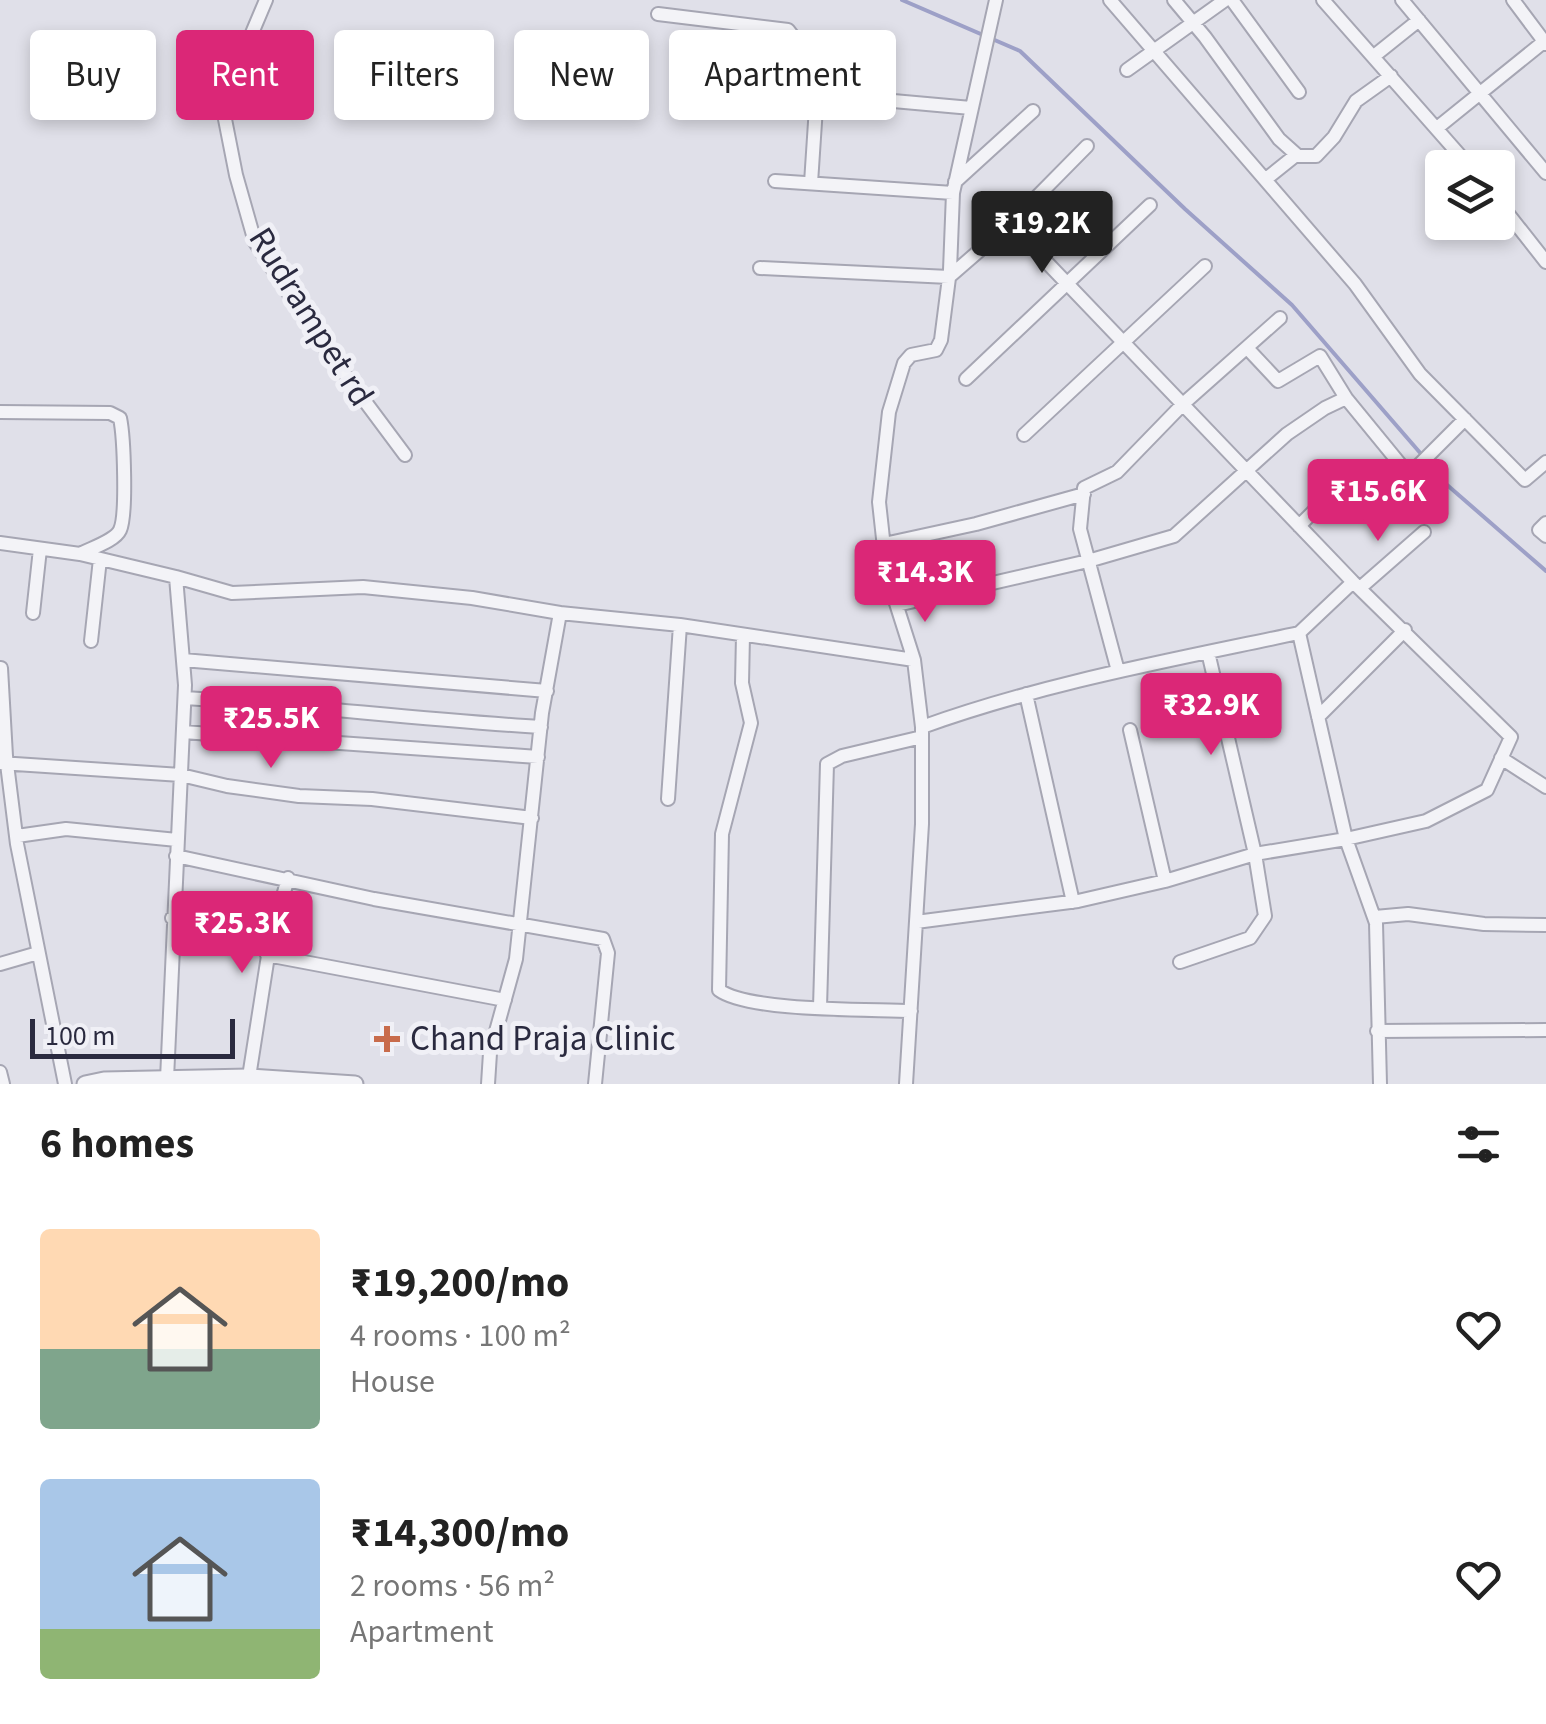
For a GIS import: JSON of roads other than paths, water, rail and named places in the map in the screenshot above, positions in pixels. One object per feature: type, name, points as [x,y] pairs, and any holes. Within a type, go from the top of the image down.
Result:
[{"type":"street","name":"Rudrampet rd","points":[[266,0],[222,104],[255,242],[320,341],[405,455]]},
{"type":"street","points":[[1110,0],[1354,284],[1420,374],[1526,480],[1546,462]]},
{"type":"street","points":[[1174,0],[1279,139],[1296,154],[1316,156],[1334,137],[1356,101],[1391,76]]},
{"type":"street","points":[[1127,70],[1228,0],[1298,92]]},
{"type":"street","points":[[1324,0],[1456,150]]},
{"type":"street","points":[[1402,0],[1544,168]]},
{"type":"street","points":[[1437,128],[1545,41],[1513,0]]},
{"type":"street","points":[[906,1084],[922,824],[922,732],[914,660],[887,575],[878,502],[890,412],[904,363],[911,355],[931,353],[941,340],[954,188],[994,7]]},
{"type":"street","points":[[658,14],[788,30]]},
{"type":"street","points":[[1374,56],[1419,20]]},
{"type":"street","points":[[896,102],[971,108]]},
{"type":"street","points":[[775,181],[954,188],[1034,112]]},
{"type":"street","points":[[810,184],[815,120]]},
{"type":"street","points":[[760,268],[949,277],[1010,224],[1087,146]]},
{"type":"street","points":[[1266,180],[1296,154]]},
{"type":"street","points":[[966,379],[1150,205]]},
{"type":"street","points":[[1515,223],[1546,262]]},
{"type":"street","points":[[916,922],[1073,902],[1165,881],[1255,854],[1426,821],[1487,790],[1511,737],[1356,585],[1010,224]]},
{"type":"street","points":[[1024,436],[1205,266]]},
{"type":"street","points":[[1118,671],[1080,529],[1084,488],[1118,472],[1183,404],[1280,318]]},
{"type":"street","points":[[1248,349],[1278,381],[1320,356],[1346,398],[1411,473]]},
{"type":"street","points":[[897,605],[1088,561],[1174,536],[1287,434],[1346,398]]},
{"type":"street","points":[[0,412],[110,414],[120,418],[124,490],[121,528],[113,537],[80,554]]},
{"type":"street","points":[[1299,526],[1334,490],[1370,509],[1466,419]]},
{"type":"street","points":[[884,544],[1084,494]]},
{"type":"street","points":[[1546,523],[1539,530],[1546,536]]},
{"type":"street","points":[[820,1007],[827,764],[1026,694],[1298,633],[1424,532]]},
{"type":"street","points":[[0,543],[80,554],[232,593],[363,587],[680,625],[914,660]]},
{"type":"street","points":[[33,613],[40,548]]},
{"type":"street","points":[[91,640],[100,559]]},
{"type":"street","points":[[167,1079],[185,698],[176,578]]},
{"type":"street","points":[[488,1084],[490,1054],[516,959],[541,728],[560,613]]},
{"type":"street","points":[[668,799],[680,625]]},
{"type":"street","points":[[1318,717],[1405,630]]},
{"type":"street","points":[[1298,633],[1346,839],[1374,917],[1380,1084]]},
{"type":"street","points":[[743,636],[742,682],[751,724],[722,834],[718,985],[733,997],[778,1005],[910,1011]]},
{"type":"street","points":[[1180,962],[1250,938],[1265,916],[1255,854],[1208,652]]},
{"type":"street","points":[[184,660],[547,691]]},
{"type":"street","points":[[1,668],[4,763],[66,1084]]},
{"type":"street","points":[[1026,694],[1073,902]]},
{"type":"street","points":[[185,698],[284,703],[420,720],[541,728]]},
{"type":"street","points":[[1130,730],[1165,881]]},
{"type":"street","points":[[183,732],[538,757]]},
{"type":"street","points":[[1501,758],[1546,788]]},
{"type":"street","points":[[4,763],[181,775],[300,796],[532,818]]},
{"type":"street","points":[[16,836],[66,829],[177,840]]},
{"type":"street","points":[[176,856],[374,899],[599,938],[607,944],[595,1084]]},
{"type":"street","points":[[250,1077],[269,949],[288,878]]},
{"type":"street","points":[[1374,917],[1408,914],[1484,924],[1546,925]]},
{"type":"street","points":[[172,918],[269,949],[504,1000]]},
{"type":"street","points":[[0,964],[38,952]]},
{"type":"street","points":[[1377,1031],[1546,1030]]},
{"type":"street","points":[[0,1072],[2,1084]]},
{"type":"street","points":[[84,1084],[250,1077],[355,1084]]},
{"type":"waterway","points":[[902,0],[1020,51],[1292,305],[1422,455]]},
{"type":"waterway","points":[[1428,463],[1446,484],[1546,571]]},
{"type":"place","name":"Chand Praja Clinic","points":[[387,1039]]}]
